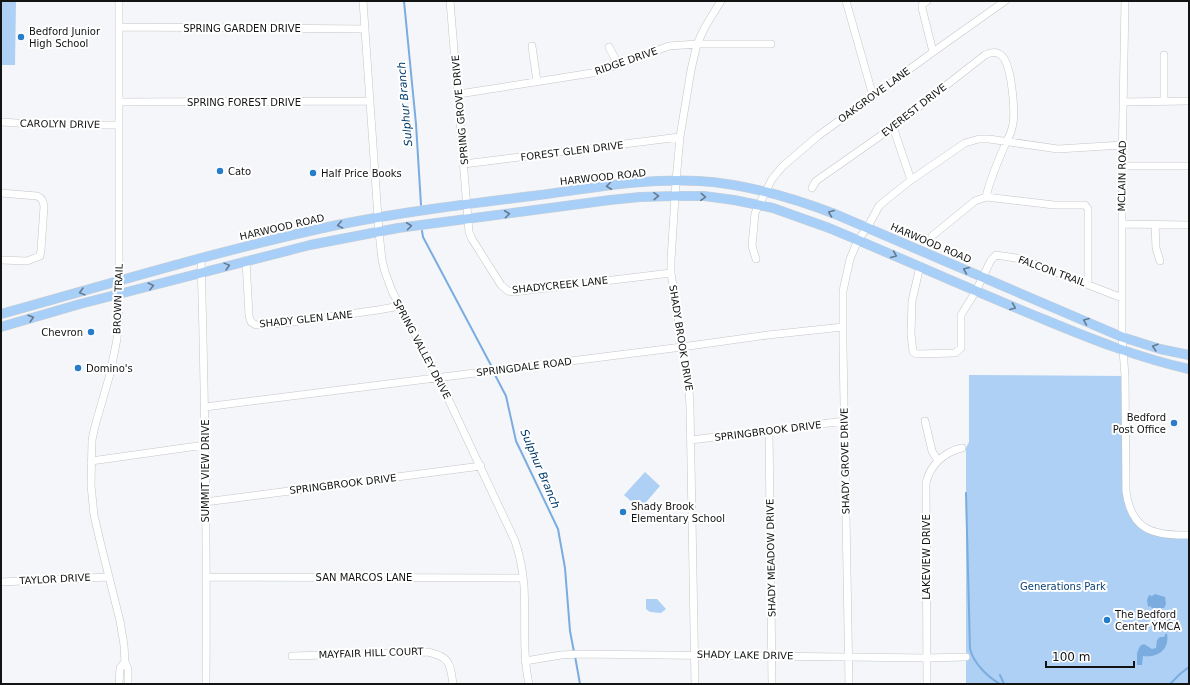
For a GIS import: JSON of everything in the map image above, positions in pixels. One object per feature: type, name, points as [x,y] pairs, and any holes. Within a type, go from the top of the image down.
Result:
[{"type":"main road","name":"HARWOOD ROAD","points":[[1,314],[202,258],[325,228],[468,204],[635,183],[676,181],[720,183],[766,191],[806,203],[1122,337],[1189,355]]},
{"type":"main road","points":[[1,327],[80,304],[202,273],[246,260],[310,245],[398,228],[610,200],[640,197],[704,196],[759,205],[802,217],[1070,330],[1124,351],[1189,370]]},
{"type":"street","name":"BROWN TRAIL","points":[[119,1],[119,294],[117,338],[110,374],[95,426],[91,461],[94,515],[120,621],[125,662],[128,669],[128,684]]},
{"type":"street","name":"SPRING VALLEY DRIVE","points":[[363,1],[369,101],[382,260],[392,291],[438,377],[515,541],[519,554],[524,588],[525,661],[529,684]]},
{"type":"street","name":"SPRING GROVE DRIVE","points":[[450,1],[459,94],[468,219]]},
{"type":"street","name":"SHADY BROOK DRIVE","points":[[695,684],[689,389],[670,260],[680,138],[691,70],[697,44],[721,1]]},
{"type":"street","points":[[846,1],[873,96]]},
{"type":"street","points":[[927,1],[922,5],[922,8],[933,52]]},
{"type":"street","name":"OAKGROVE LANE","points":[[756,258],[752,246],[755,213],[772,179],[790,158],[933,52],[1005,1]]},
{"type":"street","name":"MCLAIN ROAD","points":[[1125,1],[1122,146],[1122,337],[1124,351],[1127,503],[1137,521],[1154,532],[1189,535]]},
{"type":"street","name":"SPRING GARDEN DRIVE","points":[[119,28],[365,29]]},
{"type":"street","name":"RIDGE DRIVE","points":[[459,94],[592,73],[669,46],[697,44],[771,44]]},
{"type":"street","points":[[532,46],[538,82]]},
{"type":"street","points":[[609,47],[618,64]]},
{"type":"street","name":"EVEREST DRIVE","points":[[812,188],[816,181],[893,127],[985,55],[990,53],[999,54],[1002,56],[1010,77],[1014,118],[1013,128],[1006,142]]},
{"type":"street","points":[[1164,55],[1164,101]]},
{"type":"street","name":"SPRING FOREST DRIVE","points":[[119,102],[369,101]]},
{"type":"street","points":[[1123,102],[1189,101]]},
{"type":"street","name":"CAROLYN DRIVE","points":[[1,122],[47,125],[119,125]]},
{"type":"street","points":[[893,127],[911,180]]},
{"type":"street","name":"FOREST GLEN DRIVE","points":[[464,164],[680,138]]},
{"type":"street","name":"SHADY GROVE DRIVE","points":[[849,684],[850,657],[843,327],[844,286],[850,259],[858,240],[867,228],[879,206],[911,180],[965,143],[979,139],[1058,149],[1122,146]]},
{"type":"street","points":[[986,197],[990,181],[1006,142]]},
{"type":"street","points":[[1122,166],[1189,166]]},
{"type":"street","points":[[1,193],[37,196],[43,201],[44,206],[40,256],[27,261],[1,260]]},
{"type":"street","points":[[932,236],[975,201],[986,197],[1054,205],[1085,205],[1088,210],[1088,284]]},
{"type":"street","name":"SHADYCREEK LANE","points":[[468,219],[472,239],[501,285],[508,291],[513,292],[671,273]]},
{"type":"street","points":[[1122,224],[1155,226],[1189,225]]},
{"type":"street","points":[[1155,226],[1156,248],[1160,261]]},
{"type":"street","name":"FALCON TRAIL","points":[[920,266],[912,301],[913,352],[917,354],[955,353],[961,348],[961,315],[976,291],[990,260],[996,255],[1022,259],[1122,298]]},
{"type":"street","name":"SUMMIT VIEW DRIVE","points":[[202,258],[205,445],[206,684]]},
{"type":"street","name":"SHADY GLEN LANE","points":[[246,260],[249,316],[251,322],[256,325],[284,323],[400,306]]},
{"type":"street","name":"SPRINGDALE ROAD","points":[[204,407],[501,369],[682,348],[768,335],[843,327]]},
{"type":"street","name":"SPRINGBROOK DRIVE","points":[[691,440],[845,421]]},
{"type":"street","points":[[925,421],[932,451],[938,461]]},
{"type":"street","name":"SHADY MEADOW DRIVE","points":[[769,431],[772,684]]},
{"type":"street","points":[[91,461],[205,445]]},
{"type":"street","name":"LAKEVIEW DRIVE","points":[[927,684],[926,483],[930,471],[945,454],[962,448]]},
{"type":"street","name":"SPRINGBROOK DRIVE","points":[[205,502],[481,466]]},
{"type":"street","name":"TAYLOR DRIVE","points":[[1,582],[108,577]]},
{"type":"street","name":"SAN MARCOS LANE","points":[[206,577],[523,578]]},
{"type":"street","name":"MAYFAIR HILL COURT","points":[[292,656],[428,652],[439,654],[446,659],[451,668],[453,684]]},
{"type":"street","name":"SHADY LAKE DRIVE","points":[[525,661],[562,655],[580,654],[695,654],[927,658],[966,657]]},
{"type":"street","name":"BROWN TRAIL","points":[[119,684],[120,668],[125,662]]},
{"type":"green space","points":[[1,1],[16,1],[15,65],[1,65]]},
{"type":"green space","name":"Generations Park","points":[[969,375],[1125,376],[1127,503],[1145,527],[1189,535],[1189,684],[966,684],[966,448],[969,442]]},
{"type":"green space","points":[[645,472],[660,486],[640,509],[624,495]]},
{"type":"green space","points":[[646,599],[657,599],[666,609],[661,613],[650,612],[646,609]]},
{"type":"shaded area","points":[[1155,594],[1165,597],[1166,604],[1161,610],[1164,614],[1171,615],[1170,623],[1165,624],[1163,619],[1151,618],[1153,609],[1150,606],[1148,607],[1147,600],[1149,595],[1152,596]]},
{"type":"shaded area","points":[[1166,633],[1167,640],[1164,649],[1153,656],[1143,656],[1142,665],[1137,665],[1137,653],[1140,646],[1144,644],[1152,649],[1156,648],[1157,640],[1160,637],[1164,637]]},
{"type":"waterway","name":"Sulphur Branch","points":[[404,1],[416,124],[421,205]]},
{"type":"waterway","name":"Sulphur Branch","points":[[422,231],[423,237],[493,369]]},
{"type":"waterway","name":"Sulphur Branch","points":[[494,373],[506,396],[516,441],[558,529],[565,568],[570,631],[574,652]]},
{"type":"waterway","points":[[966,493],[970,649],[972,655],[982,670],[1000,684]]},
{"type":"waterway","name":"Sulphur Branch","points":[[575,656],[580,684]]},
{"type":"waterway","points":[[1170,684],[1189,667]]},
{"type":"waterway","points":[[1000,675],[1004,684]]},
{"type":"place","name":"Bedford Junior High School","points":[[21,37]]},
{"type":"place","name":"Cato","points":[[220,171]]},
{"type":"place","name":"Half Price Books","points":[[313,173]]},
{"type":"place","name":"Chevron","points":[[91,332]]},
{"type":"place","name":"Domino's","points":[[78,368]]},
{"type":"place","name":"Bedford Post Office","points":[[1174,423]]},
{"type":"place","name":"Shady Brook Elementary School","points":[[623,512]]},
{"type":"place","name":"The Bedford Center YMCA","points":[[1107,620]]}]
